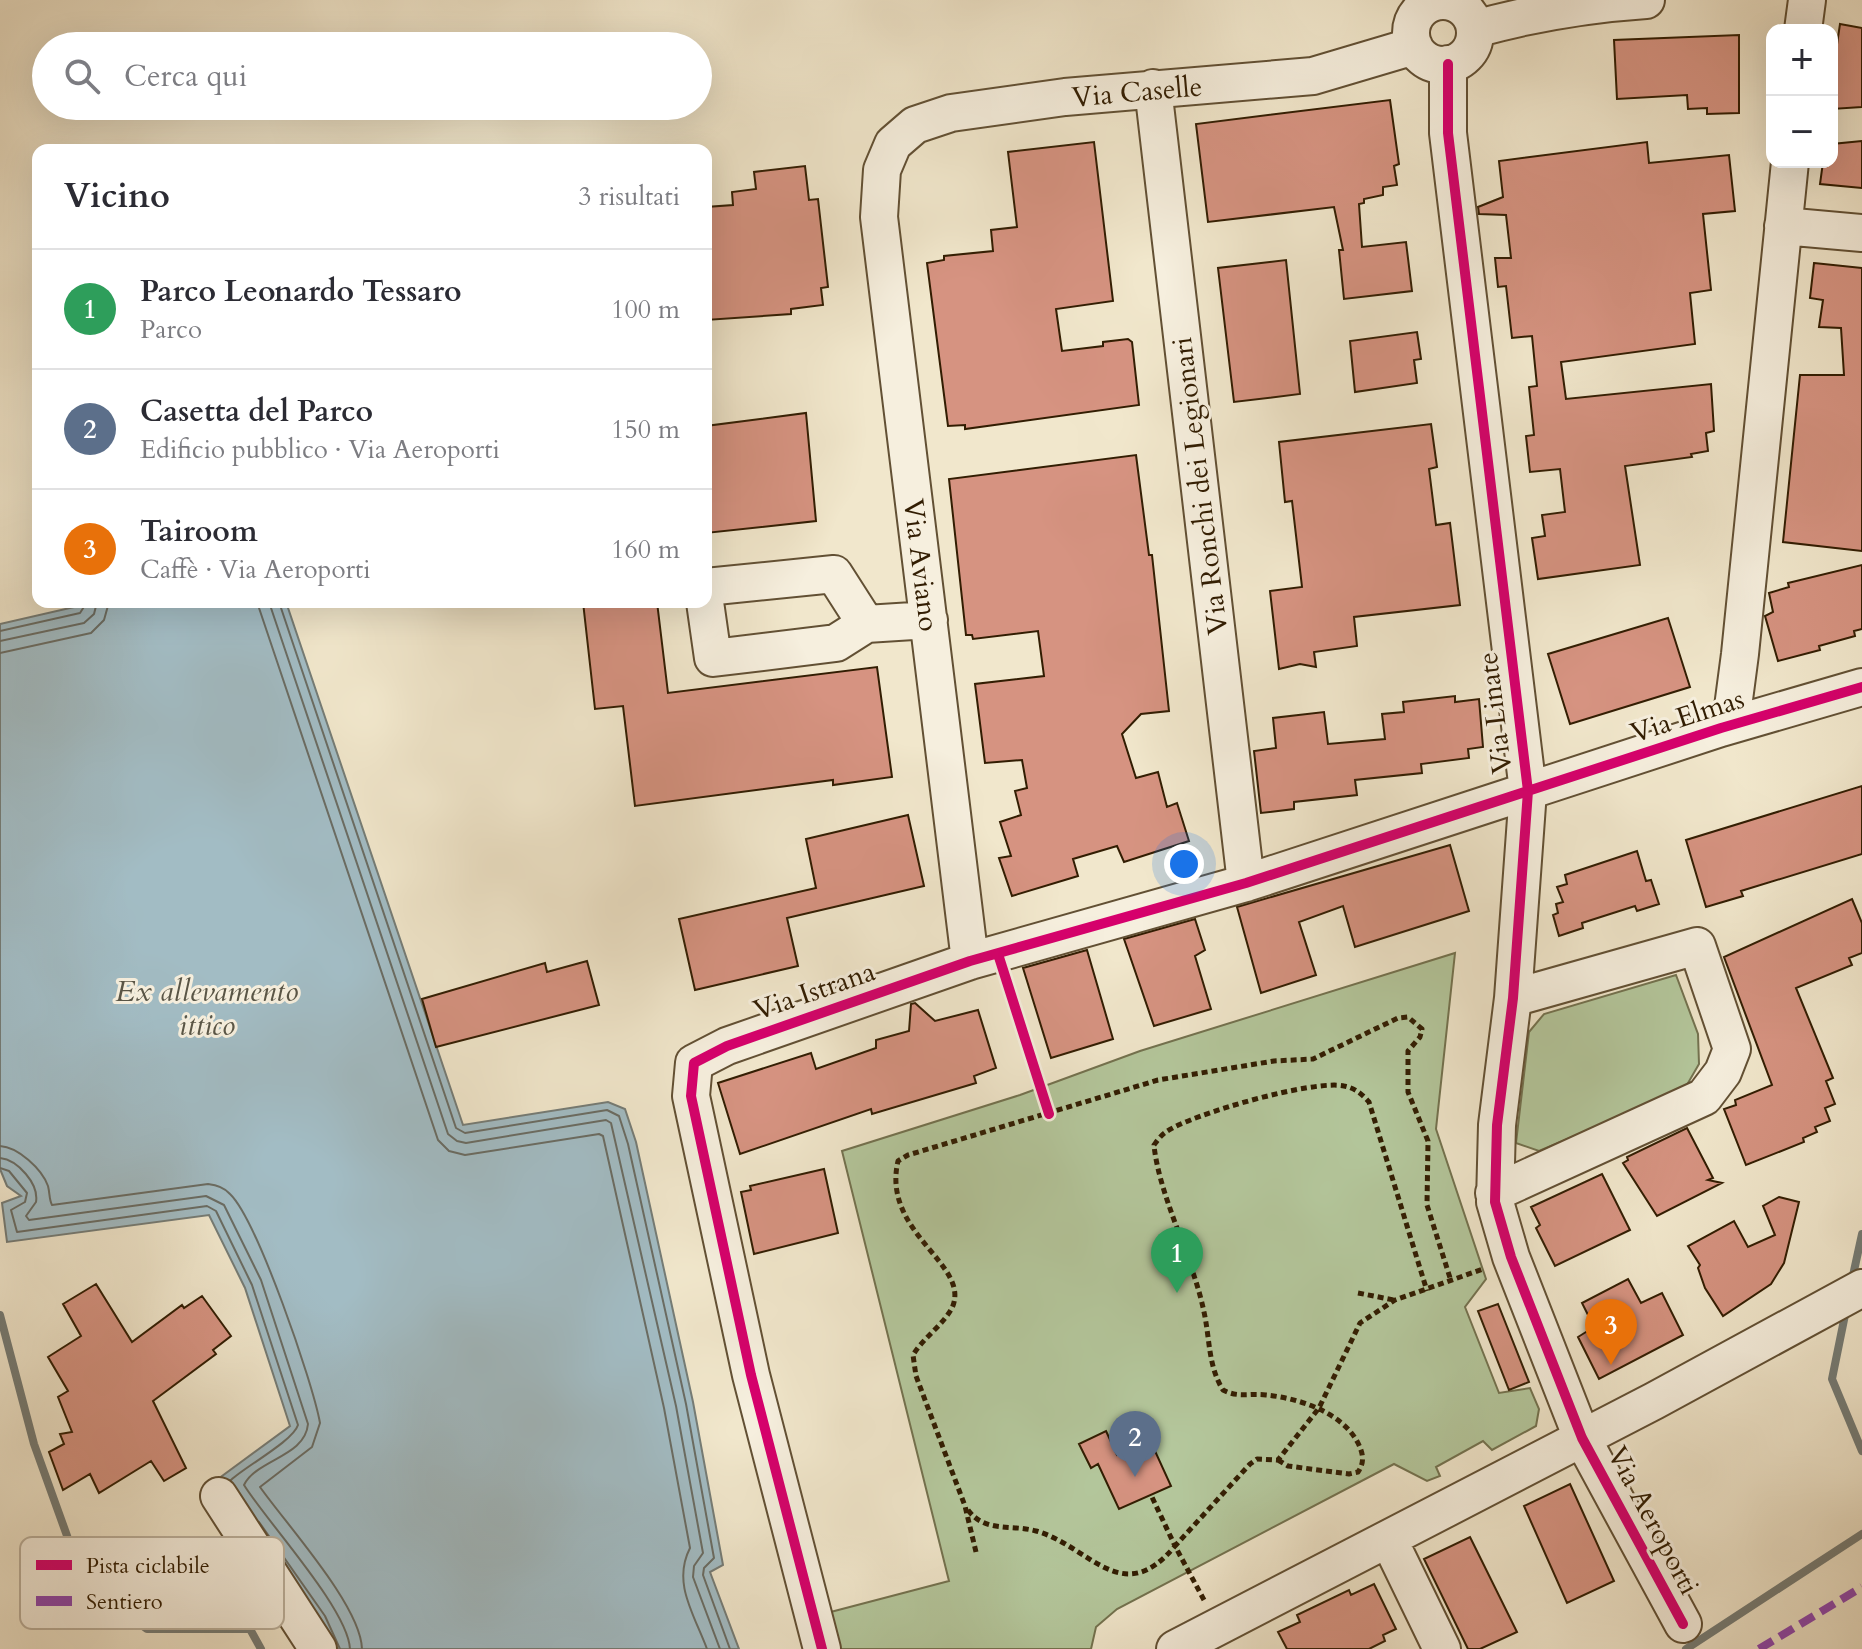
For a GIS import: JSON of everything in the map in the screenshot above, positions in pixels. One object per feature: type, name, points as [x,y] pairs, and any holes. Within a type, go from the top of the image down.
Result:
[{"type":"street","points":[[1475,29],[1586,2],[1646,0]]},
{"type":"street","points":[[1804,24],[1807,0]]},
{"type":"street","points":[[1437,1],[1457,4],[1466,10],[1475,29],[1469,52],[1448,64],[1428,61],[1414,46],[1411,37],[1414,18],[1437,1]]},
{"type":"street","name":"Via Caselle","points":[[882,170],[893,144],[915,125],[951,113],[1153,88],[1313,76],[1414,46]]},
{"type":"street","name":"Via Linate","points":[[1448,64],[1448,133],[1528,791],[1513,998],[1497,1125],[1494,1193],[1511,1257],[1582,1438]]},
{"type":"street","name":"Via Ronchi dei Legionari","points":[[1153,88],[1246,883]]},
{"type":"street","name":"Via Elmas","points":[[1721,728],[1733,707],[1740,654],[1789,168]]},
{"type":"street","name":"Via Aviano","points":[[882,170],[879,217],[970,961]]},
{"type":"street","points":[[1783,226],[1862,233]]},
{"type":"street","points":[[712,586],[834,574],[866,624]]},
{"type":"street","points":[[706,608],[713,658],[836,643],[866,624],[929,620]]},
{"type":"street","name":"Via Elmas","points":[[1528,791],[1721,728],[1862,687]]},
{"type":"street","name":"Via Istrana","points":[[822,1649],[751,1375],[690,1079],[694,1063],[727,1046],[970,961],[1246,883],[1528,791]]},
{"type":"street","points":[[1494,1193],[1704,1097],[1723,1072],[1732,1049],[1697,946],[1513,998]]},
{"type":"street","name":"Via Aeroporti","points":[[1175,1649],[1389,1540],[1862,1288]]},
{"type":"street","name":"Via Aeroporti","points":[[1582,1438],[1683,1624]]},
{"type":"street","points":[[219,1496],[246,1537]]},
{"type":"street","points":[[1389,1540],[1442,1649]]},
{"type":"street","points":[[284,1596],[318,1649]]},
{"type":"path","points":[[976,1552],[965,1506],[916,1376],[913,1355],[951,1310],[956,1292],[953,1276],[907,1224],[898,1203],[894,1175],[898,1161],[908,1155],[1158,1080],[1274,1061],[1313,1059],[1398,1018],[1408,1017],[1422,1029],[1420,1037],[1408,1051],[1408,1092],[1428,1141],[1427,1205],[1451,1281]]},
{"type":"path","points":[[965,1506],[980,1523],[1036,1531],[1101,1568],[1118,1572],[1147,1572],[1159,1566],[1257,1459],[1349,1474],[1358,1472],[1363,1464],[1362,1452],[1354,1436],[1319,1408],[1266,1395],[1235,1396],[1223,1390],[1216,1378],[1204,1312],[1185,1242],[1156,1163],[1154,1145],[1165,1132],[1185,1122],[1325,1085],[1343,1085],[1360,1092],[1369,1102],[1427,1291]]},
{"type":"path","points":[[1044,1099],[1049,1114]]},
{"type":"path","points":[[1278,1460],[1319,1408],[1360,1323],[1395,1300],[1427,1291],[1511,1257]]},
{"type":"path","points":[[1358,1293],[1395,1300]]},
{"type":"path","points":[[1151,1495],[1217,1626]]},
{"type":"green space","points":[[1455,953],[1436,1129],[1486,1279],[1465,1307],[1499,1393],[1530,1388],[1539,1409],[1536,1426],[1492,1450],[1483,1441],[1436,1467],[1440,1476],[1427,1481],[1394,1464],[1117,1609],[1096,1627],[1091,1649],[833,1649],[823,1614],[949,1581],[842,1151],[1020,1095],[1140,1051]]},
{"type":"green space","points":[[1676,975],[1698,1034],[1699,1064],[1684,1090],[1539,1151],[1516,1143],[1529,1032],[1544,1014]]},
{"type":"water","name":"Ex allevamento ittico","points":[[70,608],[288,608],[463,1125],[608,1102],[625,1109],[636,1142],[693,1402],[723,1565],[710,1572],[739,1649],[334,1649],[284,1576],[284,1537],[258,1537],[218,1479],[290,1426],[245,1288],[209,1215],[7,1242],[2,1203],[21,1196],[7,1186],[0,1169],[0,624]]},
{"type":"building","points":[[1840,24],[1862,28],[1862,107],[1838,109]]},
{"type":"building","points":[[1739,35],[1739,113],[1707,114],[1707,108],[1688,109],[1687,95],[1617,99],[1614,40]]},
{"type":"building","points":[[1390,100],[1399,164],[1394,166],[1397,185],[1383,187],[1383,195],[1364,199],[1364,203],[1359,204],[1362,247],[1406,242],[1412,291],[1344,299],[1339,250],[1343,250],[1334,207],[1208,222],[1196,124]]},
{"type":"building","points":[[1862,141],[1862,188],[1820,184],[1822,168],[1838,168],[1838,143]]},
{"type":"building","points":[[1094,142],[1113,301],[1056,309],[1062,351],[1103,346],[1103,342],[1128,339],[1132,342],[1139,405],[965,429],[965,425],[948,426],[927,263],[944,260],[944,256],[993,251],[991,230],[1017,227],[1008,152]]},
{"type":"building","points":[[1647,142],[1649,163],[1729,155],[1735,211],[1703,214],[1711,290],[1690,293],[1695,344],[1561,362],[1566,399],[1711,384],[1714,431],[1706,433],[1708,451],[1691,454],[1692,457],[1625,466],[1640,565],[1538,579],[1532,538],[1545,536],[1542,515],[1565,512],[1560,469],[1530,472],[1526,436],[1534,435],[1529,387],[1537,386],[1532,336],[1512,338],[1506,286],[1498,287],[1495,258],[1511,258],[1506,215],[1479,214],[1478,207],[1503,197],[1499,161]]},
{"type":"building","points":[[805,166],[809,200],[818,199],[828,287],[821,288],[823,305],[791,309],[791,314],[712,320],[712,207],[733,205],[732,192],[756,189],[754,172]]},
{"type":"building","points":[[1286,260],[1300,394],[1234,402],[1218,268]]},
{"type":"building","points":[[1814,263],[1862,268],[1862,551],[1783,542],[1800,375],[1844,375],[1841,328],[1819,327],[1823,300],[1810,298]]},
{"type":"building","points":[[1417,332],[1421,359],[1414,360],[1417,383],[1355,392],[1350,341]]},
{"type":"building","points":[[806,413],[816,521],[712,532],[712,425]]},
{"type":"building","points":[[1431,424],[1437,467],[1429,469],[1436,525],[1450,523],[1460,605],[1354,617],[1357,646],[1314,652],[1316,667],[1300,664],[1279,669],[1270,591],[1302,587],[1292,501],[1285,502],[1279,442]]},
{"type":"building","points":[[1136,455],[1149,555],[1152,555],[1169,711],[1141,714],[1122,734],[1136,778],[1158,772],[1167,807],[1177,803],[1189,841],[1124,862],[1117,846],[1073,859],[1078,876],[1012,896],[999,858],[1011,856],[1000,822],[1021,815],[1015,791],[1027,788],[1022,760],[985,763],[975,684],[1044,676],[1038,631],[973,639],[972,635],[966,635],[949,479]]},
{"type":"building","points":[[1862,565],[1862,629],[1854,631],[1855,636],[1819,646],[1820,650],[1778,661],[1765,616],[1773,612],[1769,593],[1789,587],[1788,583]]},
{"type":"building","points":[[584,608],[658,608],[668,693],[877,667],[892,777],[833,785],[833,780],[635,806],[623,706],[595,709]]},
{"type":"building","points":[[1668,618],[1690,687],[1570,724],[1548,654]]},
{"type":"building","points":[[1455,696],[1455,702],[1479,699],[1483,747],[1468,749],[1469,758],[1421,764],[1422,773],[1355,780],[1357,795],[1294,802],[1294,809],[1261,813],[1254,751],[1276,748],[1273,718],[1324,712],[1328,744],[1385,739],[1382,714],[1404,712],[1403,702]]},
{"type":"building","points":[[1862,786],[1862,854],[1741,891],[1743,896],[1706,907],[1686,840]]},
{"type":"building","points":[[908,815],[924,886],[787,918],[798,966],[695,990],[679,919],[816,888],[806,839]]},
{"type":"building","points":[[1450,845],[1469,911],[1355,947],[1343,906],[1299,922],[1316,975],[1261,993],[1237,907]]},
{"type":"building","points":[[1637,851],[1646,881],[1651,880],[1659,904],[1637,911],[1635,906],[1582,923],[1583,928],[1559,936],[1553,915],[1558,913],[1556,904],[1563,902],[1557,887],[1567,884],[1565,875]]},
{"type":"building","points":[[1852,899],[1862,923],[1862,953],[1849,958],[1852,965],[1796,988],[1833,1078],[1826,1081],[1835,1104],[1825,1108],[1830,1121],[1815,1127],[1817,1132],[1803,1138],[1804,1142],[1746,1165],[1724,1109],[1736,1105],[1735,1100],[1772,1085],[1724,957]]},
{"type":"building","points":[[1195,919],[1205,950],[1195,956],[1211,1009],[1154,1026],[1124,939]]},
{"type":"building","points":[[1087,950],[1113,1039],[1051,1058],[1023,968]]},
{"type":"building","points":[[587,961],[599,1005],[436,1047],[422,999],[545,963],[547,972]]},
{"type":"building","points":[[915,1003],[935,1021],[978,1010],[996,1068],[974,1076],[976,1083],[872,1114],[871,1109],[740,1154],[718,1083],[811,1053],[816,1069],[876,1048],[876,1040],[909,1031],[911,1004]]},
{"type":"building","points":[[1687,1128],[1713,1178],[1708,1180],[1722,1183],[1657,1216],[1623,1163],[1628,1160],[1627,1157]]},
{"type":"building","points":[[824,1169],[838,1233],[754,1254],[741,1192],[751,1190],[750,1186]]},
{"type":"building","points":[[1602,1174],[1630,1230],[1555,1266],[1536,1228],[1540,1225],[1531,1207]]},
{"type":"building","points":[[1779,1197],[1799,1202],[1784,1263],[1771,1284],[1723,1316],[1705,1288],[1698,1268],[1700,1265],[1688,1246],[1734,1221],[1748,1247],[1775,1235],[1763,1206]]},
{"type":"building","points":[[1628,1279],[1641,1303],[1662,1293],[1683,1335],[1599,1379],[1578,1337],[1594,1327],[1582,1303]]},
{"type":"building","points":[[96,1284],[132,1342],[182,1305],[184,1308],[202,1296],[231,1336],[213,1350],[216,1354],[153,1401],[186,1468],[164,1481],[151,1461],[99,1493],[90,1474],[63,1490],[49,1452],[64,1444],[60,1434],[72,1432],[58,1397],[68,1391],[48,1357],[81,1336],[63,1304]]},
{"type":"building","points":[[1498,1304],[1529,1382],[1509,1390],[1478,1311]]},
{"type":"building","points":[[1106,1431],[1117,1455],[1150,1440],[1171,1486],[1119,1509],[1098,1464],[1091,1468],[1079,1444]]},
{"type":"building","points":[[1570,1484],[1614,1581],[1567,1603],[1524,1506]]},
{"type":"building","points":[[1470,1537],[1517,1632],[1480,1649],[1468,1649],[1424,1559]]},
{"type":"building","points":[[1374,1584],[1396,1629],[1383,1635],[1385,1641],[1369,1649],[1287,1649],[1278,1632],[1300,1622],[1297,1615],[1349,1590],[1351,1595]]},
{"type":"waterway","points":[[1852,1280],[1862,1234]]},
{"type":"waterway","points":[[1846,1310],[1832,1379],[1862,1451]]},
{"type":"waterway","points":[[0,1315],[34,1444],[67,1537]]},
{"type":"waterway","points":[[1686,1649],[1862,1534]]},
{"type":"waterway","points":[[147,1629],[250,1629]]},
{"type":"waterway","points":[[250,1629],[261,1649]]},
{"type":"marked path","points":[[1759,1649],[1862,1587]]},
{"type":"cycle path","points":[[1448,64],[1448,133],[1528,791],[1513,998],[1497,1125],[1495,1202],[1511,1257],[1582,1438],[1683,1624]]},
{"type":"cycle path","points":[[822,1649],[751,1375],[691,1096],[694,1063],[727,1046],[970,961],[1246,883],[1721,728],[1862,687]]},
{"type":"cycle path","points":[[998,954],[1049,1114]]},
{"type":"place","name":"Parco Leonardo Tessaro","points":[[1177,1293]]},
{"type":"place","name":"Tairoom","points":[[1611,1365]]},
{"type":"place","name":"Casetta del Parco","points":[[1135,1477]]}]
